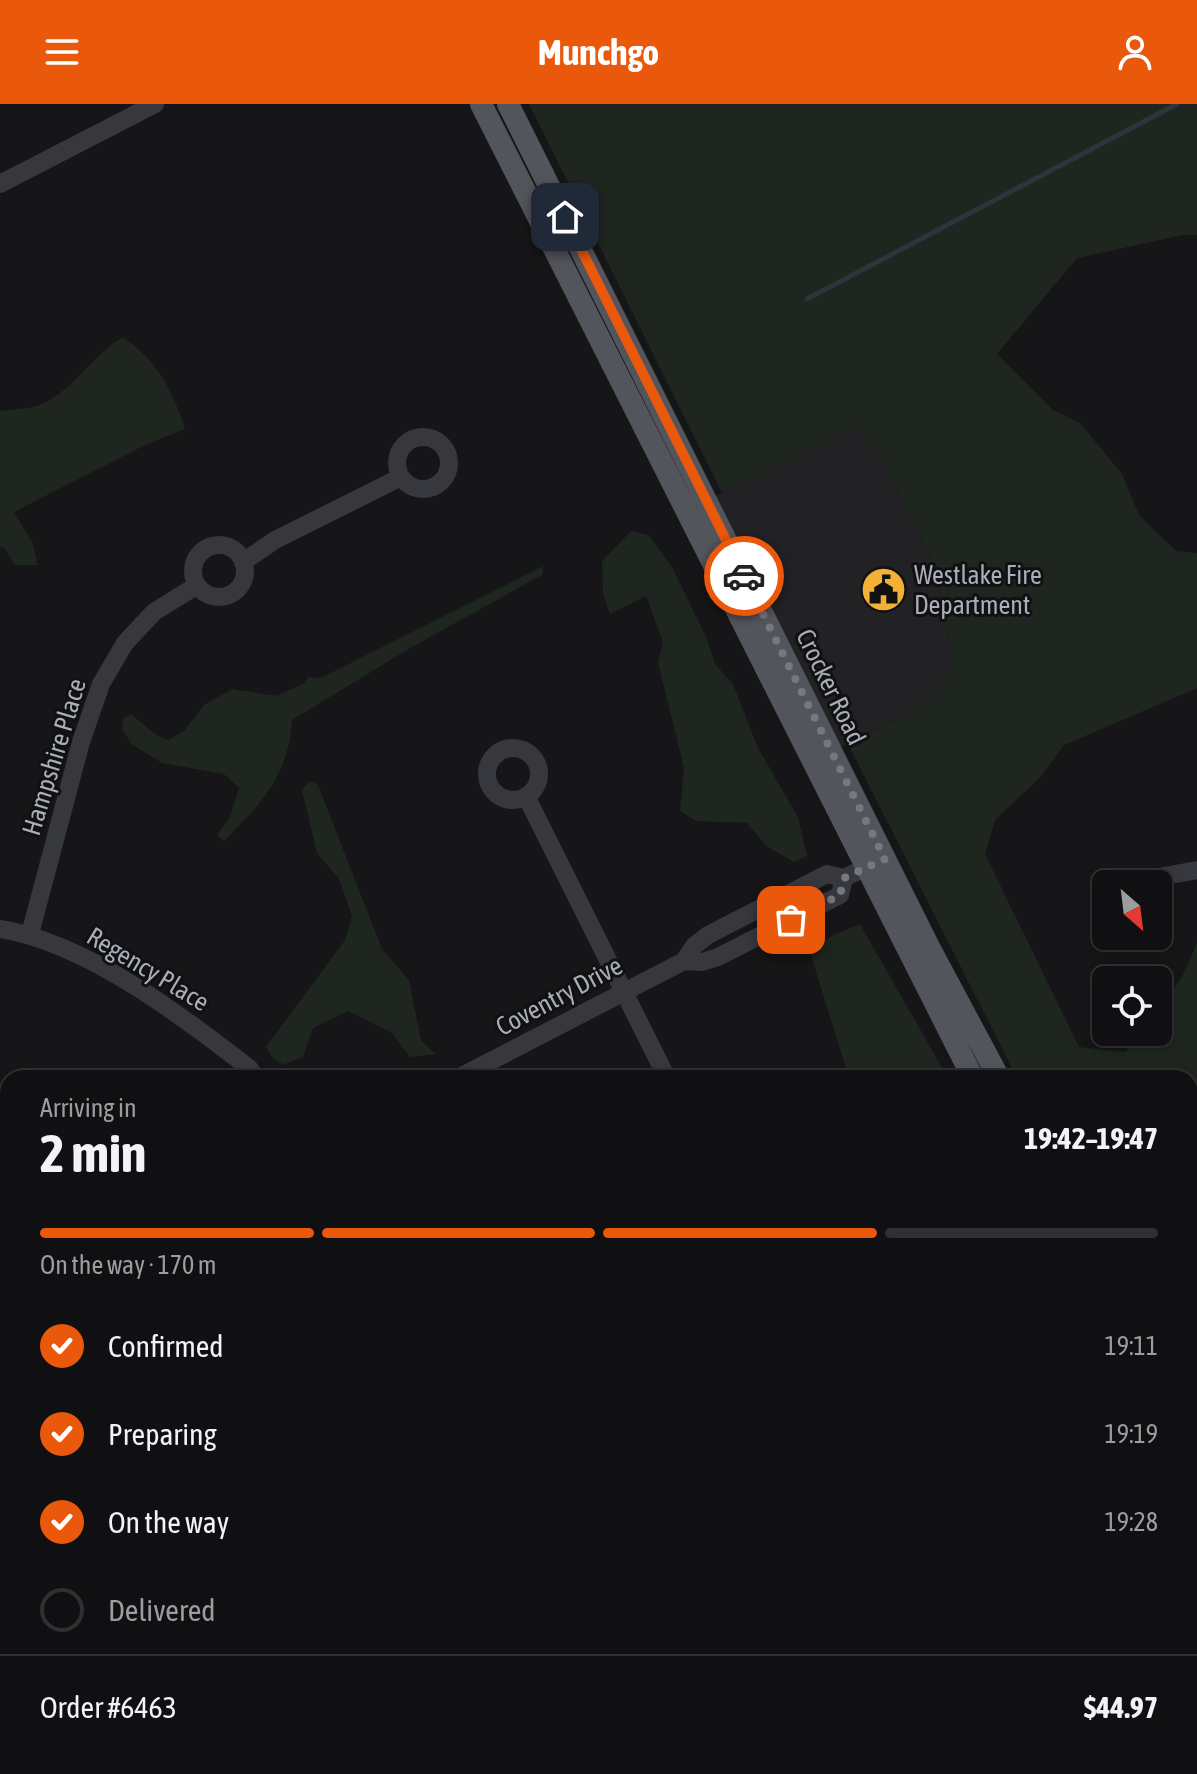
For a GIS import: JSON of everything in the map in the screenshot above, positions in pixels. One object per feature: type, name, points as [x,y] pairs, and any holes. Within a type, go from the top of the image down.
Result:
[{"type":"main road","name":"Crocker Road","points":[[481,104],[875,863],[994,1070]]},
{"type":"main road","name":"Crocker Road","points":[[508,104],[875,863],[911,959],[969,1070]]},
{"type":"street","points":[[0,184],[155,104]]},
{"type":"street","points":[[243,562],[275,540],[401,477]]},
{"type":"street","points":[[225,545],[233,549],[243,562],[244,578],[236,592],[228,596],[210,597],[196,586],[192,569],[200,553],[207,548],[225,545]]},
{"type":"street","name":"Hampshire Place","points":[[30,934],[81,742],[101,684],[125,643],[154,612],[196,586]]},
{"type":"street","points":[[526,796],[663,1070]]},
{"type":"street","name":"Coventry Drive","points":[[473,1070],[684,961],[694,946],[708,935],[827,874],[844,878],[875,863]]},
{"type":"street","points":[[1172,875],[1197,870]]},
{"type":"street","name":"Regency Place","points":[[0,929],[30,934],[80,956],[177,1013],[249,1070]]},
{"type":"street","points":[[236,1070],[243,1063]]},
{"type":"shaded area","points":[[529,104],[1197,104],[1197,235],[1183,235],[1077,258],[997,354],[1053,410],[1080,423],[1122,474],[1139,515],[1176,551],[1197,553],[1197,688],[1064,745],[1041,777],[995,820],[985,854],[1079,1047],[1125,1052],[1130,1046],[1172,1046],[1172,990],[1183,975],[1197,943],[1197,1070],[1013,1070],[848,744],[931,700],[953,659],[937,572],[911,513],[859,425],[722,493]]},
{"type":"shaded area","points":[[123,337],[145,356],[162,377],[185,429],[147,444],[14,512],[32,542],[38,565],[15,565],[5,549],[0,547],[0,411],[34,406],[55,397],[102,352]]},
{"type":"shaded area","points":[[859,425],[911,513],[937,572],[953,659],[931,700],[841,747],[714,497]]},
{"type":"shaded area","points":[[631,531],[649,535],[672,567],[707,639],[715,664],[733,684],[758,748],[798,817],[807,856],[794,862],[766,846],[747,823],[696,821],[680,811],[684,768],[658,663],[663,642],[646,596],[610,614],[603,593],[602,561]]},
{"type":"shaded area","points":[[543,566],[542,575],[412,647],[292,720],[290,739],[279,773],[261,801],[224,841],[217,835],[230,817],[239,788],[224,774],[162,763],[131,744],[122,728],[123,719],[131,714],[156,735],[168,740],[184,731],[204,705],[232,689],[276,696],[305,683],[308,677],[321,678]]},
{"type":"shaded area","points":[[310,781],[318,785],[382,949],[409,980],[421,1041],[436,1054],[410,1057],[392,1033],[348,1011],[313,1028],[303,1057],[283,1065],[272,1057],[266,1047],[345,940],[352,916],[339,879],[317,853],[302,790]]},
{"type":"shaded area","points":[[860,924],[943,1070],[847,1070],[808,946]]},
{"type":"waterway","points":[[807,299],[1177,104]]},
{"type":"way so far","points":[[744,576],[885,859],[844,878],[840,895],[791,920]]},
{"type":"place","name":"Westlake Fire Department","points":[[883,590]]},
{"type":"route","points":[[565,217],[744,576]]}]
